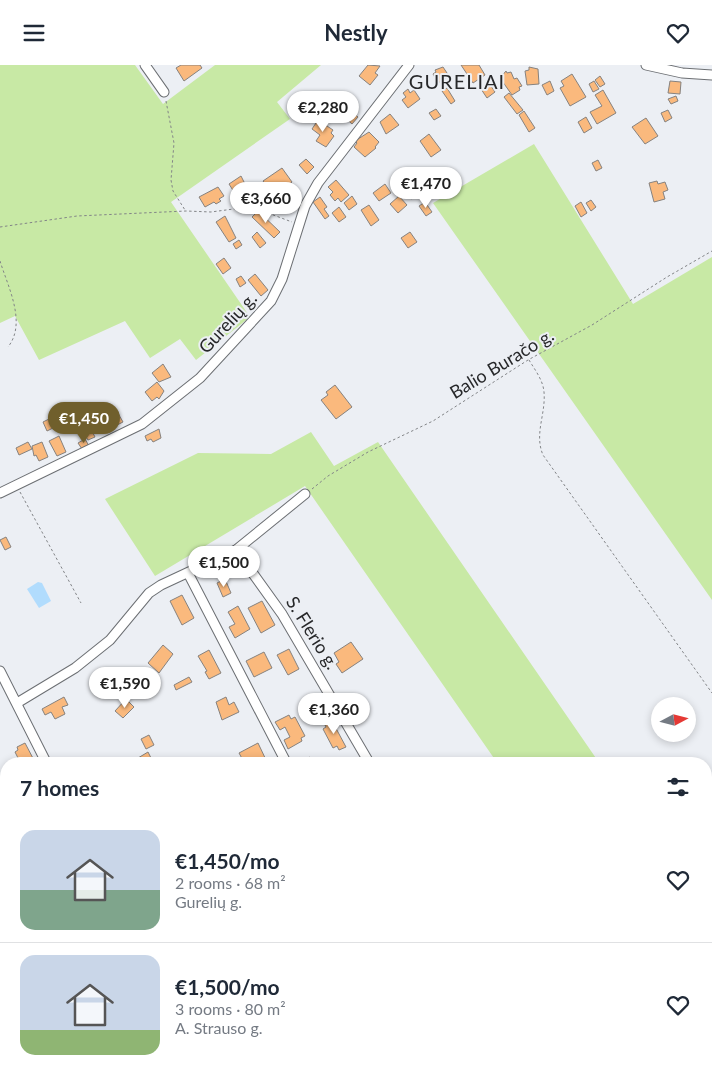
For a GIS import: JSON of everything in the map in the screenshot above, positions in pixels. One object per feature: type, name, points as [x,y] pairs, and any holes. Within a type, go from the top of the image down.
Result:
[{"type":"street","points":[[145,65],[164,92]]},
{"type":"street","name":"Gurelių g.","points":[[0,493],[142,424],[200,377],[271,301],[282,279],[306,206],[318,183],[409,65]]},
{"type":"street","points":[[646,65],[682,73],[712,75]]},
{"type":"street","points":[[17,703],[75,667],[110,640],[149,593],[161,585],[236,550],[304,494]]},
{"type":"street","name":"S. Flerio g.","points":[[236,550],[282,614],[366,757]]},
{"type":"street","points":[[188,573],[283,757]]},
{"type":"street","points":[[0,671],[44,757]]},
{"type":"path","points":[[164,92],[174,143],[173,191],[186,211]]},
{"type":"path","points":[[0,227],[77,217],[252,209],[299,225]]},
{"type":"path","name":"Balio Buračo g.","points":[[304,494],[328,476],[368,452],[433,421],[528,360],[592,325],[712,251]]},
{"type":"path","points":[[0,261],[16,323],[15,334],[8,347]]},
{"type":"path","points":[[528,360],[542,382],[544,393],[539,434],[543,455],[712,693]]},
{"type":"path","points":[[16,485],[81,603]]},
{"type":"green space","points":[[0,65],[135,65],[163,104],[215,65],[321,65],[277,102],[290,119],[171,202],[250,317],[196,360],[180,339],[150,358],[125,321],[39,360],[15,316],[0,323]]},
{"type":"green space","points":[[534,144],[633,304],[712,257],[712,600],[433,203]]},
{"type":"green space","points":[[311,432],[334,466],[378,442],[595,757],[493,757],[305,486],[155,576],[105,499],[198,453],[271,454]]},
{"type":"water","points":[[38,582],[42,583],[51,601],[39,608],[27,589]]},
{"type":"building","points":[[181,65],[200,65],[202,68],[184,81],[176,68]]},
{"type":"building","points":[[368,65],[380,66],[375,73],[378,75],[370,85],[359,76]]},
{"type":"building","points":[[461,65],[479,65],[485,75],[473,83]]},
{"type":"building","points":[[443,67],[449,76],[438,83],[433,74],[436,72],[435,70]]},
{"type":"building","points":[[529,67],[538,69],[539,84],[527,85],[525,71],[529,70]]},
{"type":"building","points":[[506,71],[507,73],[511,72],[514,79],[517,78],[522,86],[519,87],[520,90],[512,95],[500,78]]},
{"type":"building","points":[[572,74],[586,97],[570,106],[560,88],[564,86],[561,81]]},
{"type":"building","points":[[600,76],[605,84],[600,87],[595,80]]},
{"type":"building","points":[[550,81],[554,91],[547,95],[542,85]]},
{"type":"building","points":[[594,81],[599,89],[593,92],[589,84]]},
{"type":"building","points":[[670,81],[681,82],[680,94],[668,93]]},
{"type":"building","points":[[489,83],[495,92],[487,98],[481,89]]},
{"type":"building","points":[[447,88],[455,101],[451,104],[442,91]]},
{"type":"building","points":[[408,89],[410,93],[414,90],[420,99],[408,108],[402,100],[406,97],[403,93]]},
{"type":"building","points":[[603,90],[616,113],[597,124],[590,112],[602,106],[595,95]]},
{"type":"building","points":[[332,91],[339,98],[333,105],[326,97]]},
{"type":"building","points":[[509,93],[523,110],[517,114],[504,97]]},
{"type":"building","points":[[676,96],[678,101],[671,104],[668,99]]},
{"type":"building","points":[[346,106],[358,117],[352,124],[340,113]]},
{"type":"building","points":[[436,109],[441,116],[434,120],[429,113]]},
{"type":"building","points":[[668,110],[672,118],[665,122],[661,113]]},
{"type":"building","points":[[524,111],[535,128],[529,132],[519,115]]},
{"type":"building","points":[[390,114],[399,125],[386,134],[380,122]]},
{"type":"building","points":[[586,117],[592,128],[584,133],[578,122]]},
{"type":"building","points":[[646,118],[658,136],[645,144],[632,127]]},
{"type":"building","points":[[318,120],[333,130],[331,133],[334,136],[326,147],[316,141],[320,135],[312,129]]},
{"type":"building","points":[[369,132],[379,142],[376,148],[365,157],[354,147],[357,143],[355,141]]},
{"type":"building","points":[[429,134],[441,150],[431,157],[420,141]]},
{"type":"building","points":[[306,159],[314,167],[307,174],[299,165]]},
{"type":"building","points":[[598,160],[602,168],[596,171],[592,163]]},
{"type":"building","points":[[282,168],[292,182],[286,187],[287,190],[276,198],[263,181]]},
{"type":"building","points":[[241,176],[245,184],[234,192],[229,184]]},
{"type":"building","points":[[405,179],[418,194],[411,199],[399,184]]},
{"type":"building","points":[[336,180],[349,195],[341,202],[338,198],[335,201],[330,195],[333,192],[328,187]]},
{"type":"building","points":[[657,181],[658,184],[665,182],[668,190],[663,192],[665,199],[654,202],[649,183]]},
{"type":"building","points":[[385,184],[391,193],[379,201],[373,193]]},
{"type":"building","points":[[218,187],[224,196],[219,199],[221,201],[216,204],[214,202],[205,207],[199,197]]},
{"type":"building","points":[[352,196],[357,204],[349,210],[344,203]]},
{"type":"building","points":[[399,196],[407,205],[398,213],[390,204]]},
{"type":"building","points":[[320,197],[327,207],[324,209],[329,216],[325,219],[313,202]]},
{"type":"building","points":[[591,200],[596,207],[591,211],[586,203]]},
{"type":"building","points":[[425,202],[432,212],[426,216],[419,206]]},
{"type":"building","points":[[581,202],[587,213],[581,217],[575,206]]},
{"type":"building","points":[[369,205],[379,220],[371,226],[361,210]]},
{"type":"building","points":[[339,207],[346,217],[339,222],[332,213]]},
{"type":"building","points":[[258,211],[280,232],[274,238],[252,217]]},
{"type":"building","points":[[225,216],[236,238],[229,242],[216,222]]},
{"type":"building","points":[[257,232],[266,243],[260,248],[252,237]]},
{"type":"building","points":[[410,232],[417,242],[408,248],[401,238]]},
{"type":"building","points":[[239,240],[242,245],[236,249],[233,244]]},
{"type":"building","points":[[224,258],[231,268],[223,274],[216,264]]},
{"type":"building","points":[[255,274],[268,290],[261,296],[248,280]]},
{"type":"building","points":[[241,276],[246,283],[240,287],[236,279]]},
{"type":"building","points":[[163,364],[171,377],[159,382],[152,373]]},
{"type":"building","points":[[157,382],[164,391],[159,399],[157,397],[152,401],[145,392]]},
{"type":"building","points":[[335,385],[352,407],[336,419],[321,400],[328,395],[326,392]]},
{"type":"building","points":[[115,408],[123,422],[109,429],[102,416]]},
{"type":"building","points":[[51,418],[55,427],[47,431],[43,422]]},
{"type":"building","points":[[69,418],[73,424],[64,429],[61,422]]},
{"type":"building","points":[[86,420],[95,437],[88,440],[85,435],[81,437],[76,426]]},
{"type":"building","points":[[159,429],[161,438],[153,442],[151,439],[147,441],[145,436]]},
{"type":"building","points":[[59,436],[66,452],[57,456],[49,441]]},
{"type":"building","points":[[85,439],[89,446],[82,449],[78,443]]},
{"type":"building","points":[[28,442],[32,449],[19,455],[16,448]]},
{"type":"building","points":[[42,442],[48,457],[39,461],[36,455],[34,456],[32,446]]},
{"type":"building","points":[[6,537],[11,547],[5,550],[0,540]]},
{"type":"building","points":[[225,579],[231,593],[223,597],[217,583]]},
{"type":"building","points":[[182,595],[194,618],[182,625],[170,601]]},
{"type":"building","points":[[262,601],[275,625],[261,633],[248,608]]},
{"type":"building","points":[[238,606],[250,629],[235,638],[229,627],[235,624],[228,612]]},
{"type":"building","points":[[351,642],[363,659],[342,673],[336,664],[339,662],[334,653]]},
{"type":"building","points":[[163,645],[173,654],[159,673],[148,663]]},
{"type":"building","points":[[289,649],[299,669],[288,675],[277,655]]},
{"type":"building","points":[[209,650],[221,673],[209,679],[205,672],[207,671],[198,656]]},
{"type":"building","points":[[264,652],[272,668],[254,677],[246,661]]},
{"type":"building","points":[[189,677],[192,682],[176,690],[174,685]]},
{"type":"building","points":[[64,697],[68,705],[62,707],[65,714],[55,719],[51,712],[45,715],[42,709]]},
{"type":"building","points":[[226,697],[229,705],[234,702],[239,712],[222,720],[216,702]]},
{"type":"building","points":[[126,699],[134,707],[123,718],[115,711]]},
{"type":"building","points":[[289,715],[291,719],[295,717],[305,736],[301,738],[302,741],[288,749],[284,740],[290,737],[285,727],[280,730],[275,722]]},
{"type":"building","points":[[331,719],[346,747],[339,750],[337,746],[333,748],[323,729],[326,727],[324,723]]},
{"type":"building","points":[[149,735],[154,745],[146,749],[141,739]]},
{"type":"building","points":[[25,743],[32,757],[18,757],[15,752],[18,750],[17,747]]},
{"type":"building","points":[[258,743],[265,757],[241,757],[239,753]]},
{"type":"building","points":[[148,752],[150,757],[140,757]]},
{"type":"district","name":"GURELIAI","points":[[457,82]]}]
